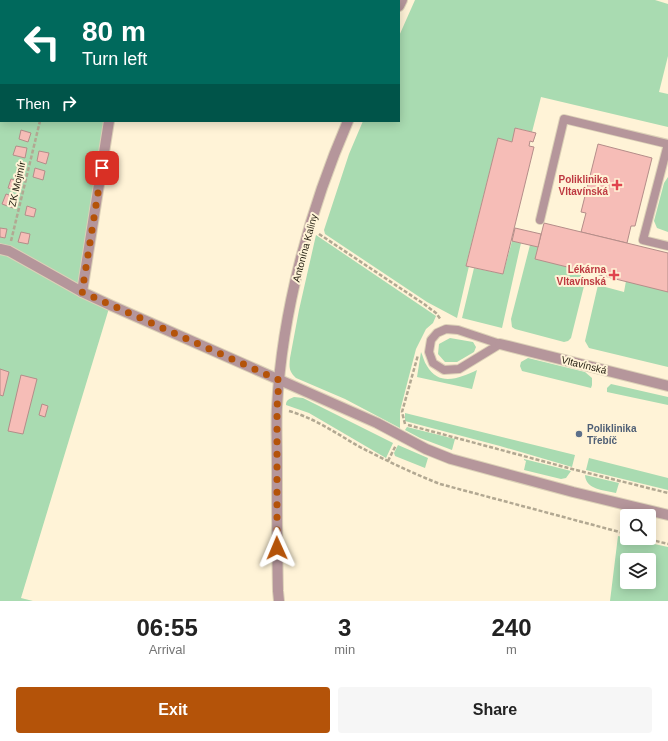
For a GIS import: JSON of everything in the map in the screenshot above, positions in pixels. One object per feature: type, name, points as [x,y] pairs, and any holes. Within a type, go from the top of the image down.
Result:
[{"type":"street","points":[[82,292],[109,122]]},
{"type":"street","name":"Antonína Kaliny","points":[[279,601],[277,408],[279,380],[288,315],[309,227],[348,122]]},
{"type":"street","points":[[4,250],[82,292],[377,423],[426,450],[452,459],[572,492],[668,516]]},
{"type":"street","name":"Vltavínská","points":[[500,344],[668,386]]},
{"type":"lane","points":[[540,220],[564,119],[668,144],[643,240],[668,246]]},
{"type":"lane","points":[[446,329],[458,330],[500,344],[459,369],[444,370],[433,363],[429,352],[431,340],[437,333],[446,329]]},
{"type":"path","name":"ZK Mojmír","points":[[4,250],[40,122]]},
{"type":"path","points":[[309,227],[424,304],[436,313],[446,329]]},
{"type":"path","points":[[436,323],[440,319]]},
{"type":"path","points":[[388,461],[405,424],[402,412],[419,348]]},
{"type":"path","points":[[277,408],[304,415],[388,461],[440,484],[620,532]]},
{"type":"path","points":[[405,424],[572,469],[668,492]]},
{"type":"path","points":[[656,541],[668,544]]},
{"type":"green space","points":[[415,0],[655,0],[668,4],[668,56],[659,92],[668,94],[668,127],[541,97],[532,132],[516,128],[512,142],[498,138],[466,265],[469,266],[457,318],[427,302],[325,234],[324,230],[349,154],[363,122],[400,122],[400,34]]},
{"type":"green space","points":[[0,122],[109,122],[82,292],[110,305],[21,598],[33,601],[0,601]]},
{"type":"green space","points":[[668,177],[668,232],[657,228],[654,221],[664,183]]},
{"type":"green space","points":[[316,235],[436,316],[433,323],[426,329],[416,349],[400,411],[400,428],[345,399],[296,378],[291,371],[290,358]]},
{"type":"green space","points":[[512,241],[521,243],[502,328],[462,318],[474,268],[503,274]]},
{"type":"green space","points":[[530,245],[538,247],[535,259],[582,270],[580,281],[585,282],[571,338],[568,341],[564,342],[512,327],[511,319]]},
{"type":"green space","points":[[626,281],[668,292],[668,367],[589,348],[585,341],[598,285],[624,292]]},
{"type":"green space","points":[[450,338],[473,342],[476,347],[474,352],[457,362],[445,362],[438,354],[439,344]]},
{"type":"green space","points":[[421,352],[426,364],[432,373],[437,377],[444,379],[457,378],[477,370],[472,389],[417,377]]},
{"type":"green space","points":[[528,358],[585,372],[592,378],[591,388],[522,371],[520,366],[521,362]]},
{"type":"green space","points":[[611,384],[668,397],[668,405],[607,392],[607,388]]},
{"type":"green space","points":[[294,397],[303,398],[393,443],[386,458],[309,413],[286,405],[288,400]]},
{"type":"green space","points":[[405,413],[575,455],[572,467],[405,421]]},
{"type":"green space","points":[[407,427],[455,439],[452,450],[420,438],[405,430]]},
{"type":"green space","points":[[398,445],[428,458],[425,468],[395,456],[394,453]]},
{"type":"green space","points":[[589,458],[668,478],[668,490],[586,470]]},
{"type":"green space","points":[[524,459],[571,471],[566,478],[561,479],[524,470],[526,461]]},
{"type":"green space","points":[[585,475],[619,483],[616,493],[601,490],[592,486],[586,480]]},
{"type":"green space","points":[[618,536],[620,536],[620,545],[656,544],[668,547],[668,601],[610,601]]},
{"type":"building","points":[[515,128],[536,133],[533,142],[530,141],[529,146],[534,147],[503,274],[466,266],[498,138],[512,142]]},
{"type":"building","points":[[21,130],[31,133],[28,142],[19,139]]},
{"type":"building","name":"Poliklinika Vltavínská","points":[[598,144],[652,158],[635,226],[631,226],[627,243],[581,232],[586,213],[581,212]]},
{"type":"building","points":[[16,146],[27,148],[25,158],[13,155]]},
{"type":"building","points":[[39,151],[49,153],[46,164],[37,161]]},
{"type":"building","points":[[35,168],[45,171],[43,180],[33,177]]},
{"type":"building","points":[[11,179],[20,181],[17,190],[8,188]]},
{"type":"building","points":[[6,194],[16,197],[13,208],[2,204]]},
{"type":"building","points":[[27,206],[36,209],[34,217],[25,215]]},
{"type":"building","name":"Poliklinika Vltavínská","points":[[544,223],[668,253],[668,292],[535,259]]},
{"type":"building","points":[[0,228],[7,229],[5,238],[0,237]]},
{"type":"building","points":[[515,228],[541,234],[538,247],[512,241]]},
{"type":"building","points":[[21,232],[30,234],[28,244],[18,242]]},
{"type":"building","points":[[0,369],[9,372],[3,396],[0,395]]},
{"type":"building","points":[[21,375],[37,379],[23,434],[8,431]]},
{"type":"building","points":[[42,404],[48,406],[45,417],[39,415]]},
{"type":"place","name":"Poliklinika Vltavínská","points":[[617,185]]},
{"type":"place","name":"Lékárna Vltavínská","points":[[614,275]]},
{"type":"place","name":"Poliklinika Třebíč","points":[[579,434]]},
{"type":"route","points":[[102,168],[82,292],[279,380],[277,408],[277,548]]}]
